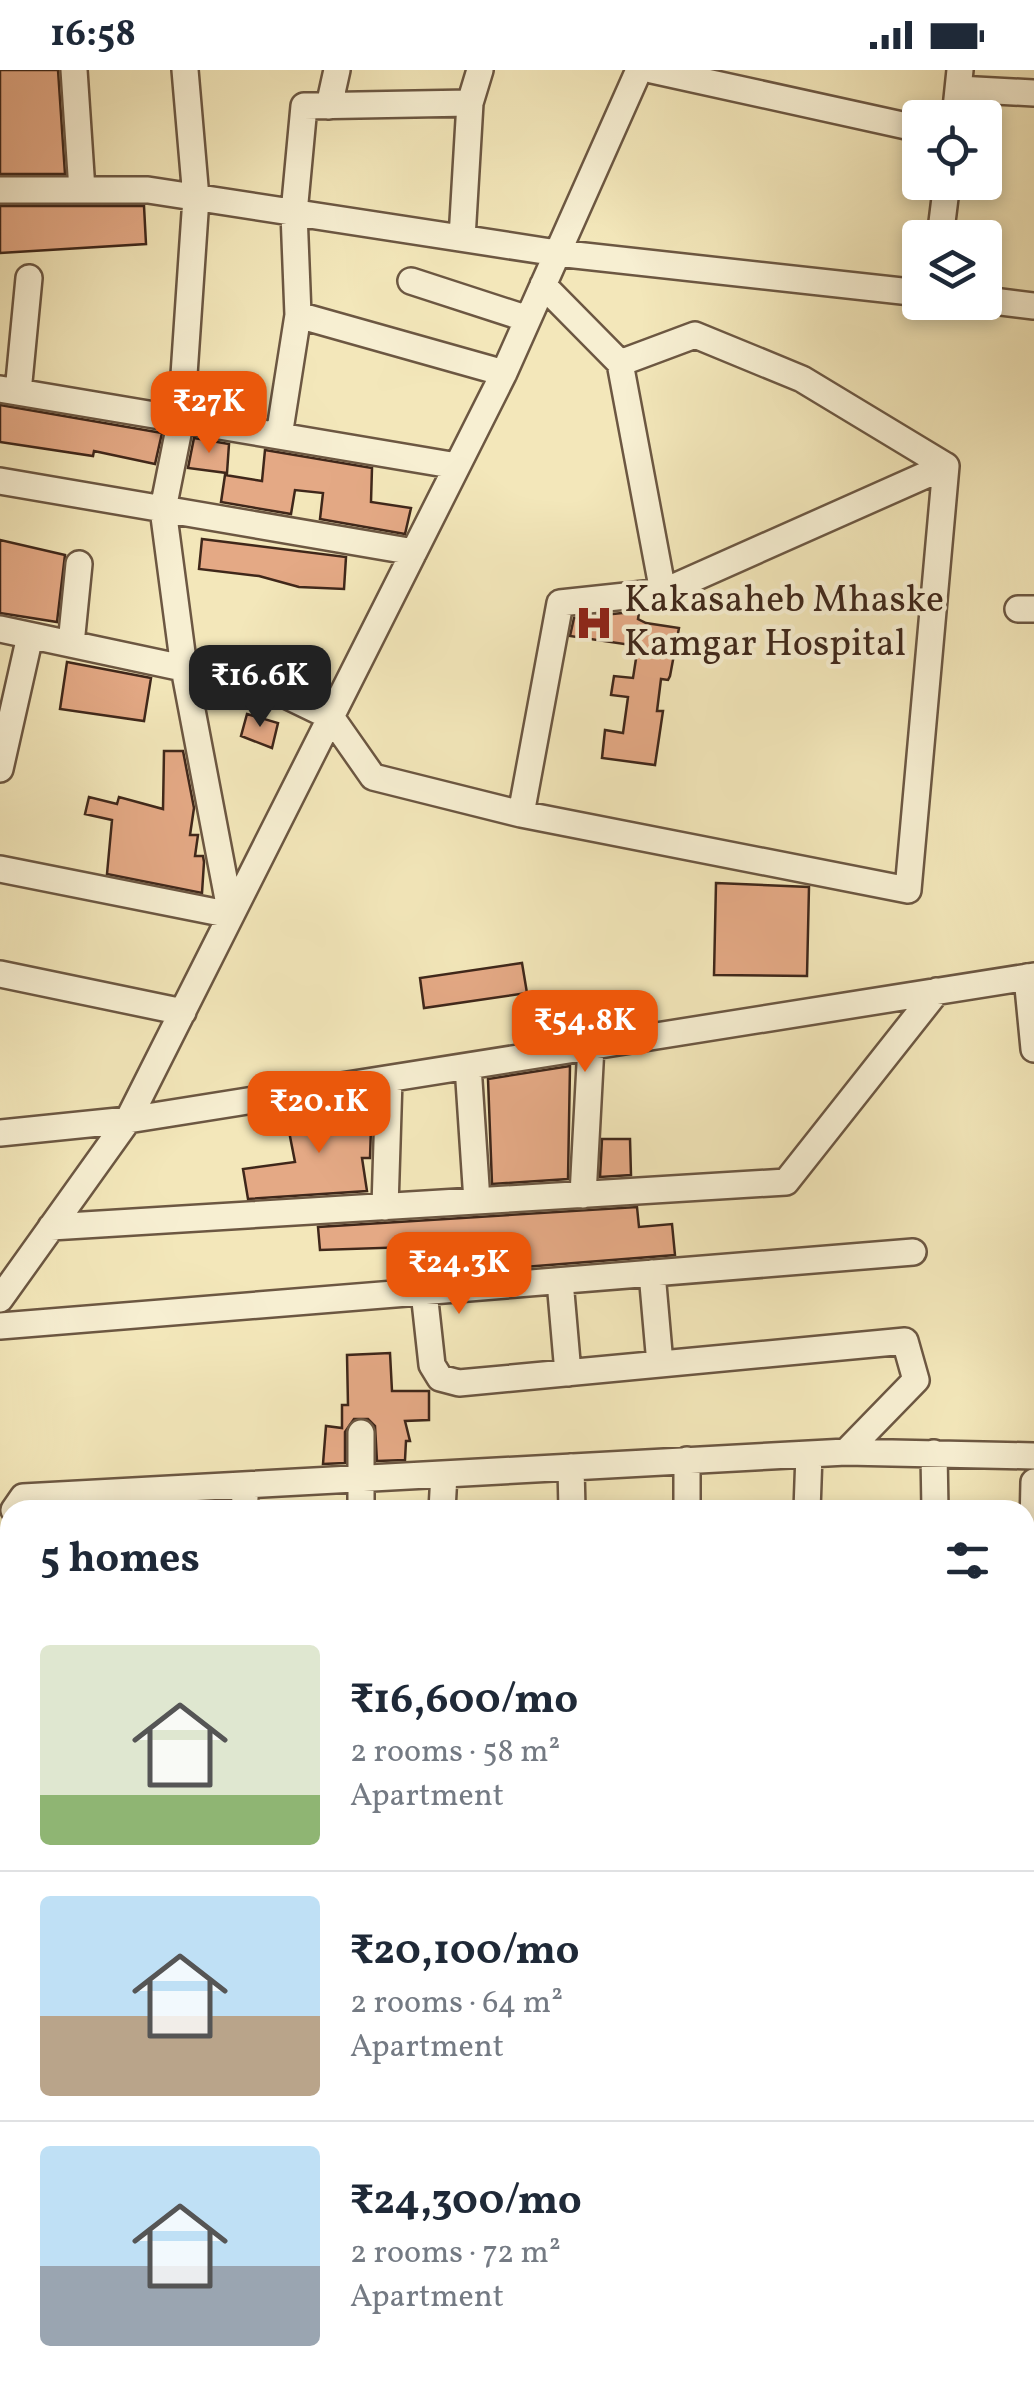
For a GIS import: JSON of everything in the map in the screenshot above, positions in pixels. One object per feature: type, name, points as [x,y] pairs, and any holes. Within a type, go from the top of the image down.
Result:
[{"type":"street","points":[[74,70],[82,190]]},
{"type":"street","points":[[185,70],[196,198],[181,420],[163,509],[184,668],[231,915]]},
{"type":"street","points":[[329,106],[337,70]]},
{"type":"street","points":[[462,238],[470,103],[480,70]]},
{"type":"street","points":[[0,1298],[128,1120],[504,373],[638,70]]},
{"type":"street","points":[[652,70],[902,125]]},
{"type":"street","points":[[959,79],[1034,94]]},
{"type":"street","points":[[279,436],[298,315],[294,213],[304,106],[470,103]]},
{"type":"street","points":[[0,190],[148,190],[557,253],[902,291]]},
{"type":"street","points":[[28,278],[9,390],[457,466]]},
{"type":"street","points":[[411,281],[528,319]]},
{"type":"street","points":[[543,285],[620,363],[663,592]]},
{"type":"street","points":[[1002,302],[1034,306]]},
{"type":"street","points":[[298,315],[504,373]]},
{"type":"street","points":[[620,363],[695,335],[802,379],[946,466]]},
{"type":"street","points":[[521,814],[560,602],[663,592],[946,466]]},
{"type":"street","points":[[0,630],[267,686],[331,716],[372,778],[521,814],[908,890],[946,466]]},
{"type":"street","points":[[0,481],[414,552]]},
{"type":"street","points":[[70,644],[79,564]]},
{"type":"street","points":[[0,770],[30,636]]},
{"type":"street","points":[[0,869],[231,915]]},
{"type":"street","points":[[0,974],[183,1012]]},
{"type":"street","points":[[0,1133],[128,1120],[1030,976],[1034,1049]]},
{"type":"street","points":[[51,1227],[786,1182],[937,991]]},
{"type":"street","points":[[583,1195],[591,1046]]},
{"type":"street","points":[[468,1066],[477,1202]]},
{"type":"street","points":[[385,1207],[388,1078]]},
{"type":"street","points":[[0,1326],[914,1252]]},
{"type":"street","points":[[652,1273],[660,1364]]},
{"type":"street","points":[[560,1281],[568,1373]]},
{"type":"street","points":[[424,1292],[432,1364],[440,1378],[459,1383],[905,1341],[916,1380],[846,1452]]},
{"type":"street","points":[[362,1433],[362,1500]]},
{"type":"street","points":[[21,1500],[245,1497],[363,1478],[572,1467],[693,1467],[846,1452],[1034,1456]]},
{"type":"street","points":[[807,1500],[808,1454]]},
{"type":"street","points":[[934,1454],[935,1500]]},
{"type":"street","points":[[572,1467],[572,1500]]},
{"type":"street","points":[[688,1500],[693,1467]]},
{"type":"street","points":[[443,1500],[444,1474]]},
{"type":"street","points":[[544,2390],[580,2390]]},
{"type":"building","points":[[0,70],[58,70],[65,174],[0,174]]},
{"type":"building","points":[[0,206],[144,206],[146,244],[0,253]]},
{"type":"building","points":[[0,405],[162,433],[155,464],[94,451],[93,456],[0,442]]},
{"type":"building","points":[[194,438],[229,444],[227,473],[188,468]]},
{"type":"building","points":[[265,450],[372,468],[371,502],[411,508],[405,534],[320,519],[323,493],[295,490],[291,514],[221,502],[225,475],[262,481]]},
{"type":"building","points":[[202,539],[346,557],[344,589],[299,587],[259,576],[199,569]]},
{"type":"building","points":[[0,540],[65,555],[57,622],[0,613]]},
{"type":"building","points":[[639,613],[638,619],[646,623],[679,628],[670,676],[668,680],[661,679],[657,711],[663,711],[655,765],[602,758],[605,730],[623,733],[628,697],[611,695],[614,676],[633,678],[638,646],[570,636],[574,618]]},
{"type":"building","points":[[290,658],[325,666],[320,692],[286,677]]},
{"type":"building","points":[[67,662],[151,678],[144,721],[60,709]]},
{"type":"building","points":[[247,714],[278,723],[272,748],[241,736]]},
{"type":"building","points":[[164,751],[183,751],[194,808],[190,835],[198,835],[195,856],[203,856],[204,862],[202,893],[107,874],[112,820],[85,814],[89,797],[117,804],[119,797],[163,809]]},
{"type":"building","points":[[716,883],[809,887],[807,976],[714,975]]},
{"type":"building","points":[[522,963],[527,993],[424,1008],[420,978]]},
{"type":"building","points":[[570,1066],[568,1179],[492,1184],[488,1079]]},
{"type":"building","points":[[372,1098],[370,1158],[362,1158],[367,1191],[248,1199],[243,1169],[295,1162],[286,1116],[326,1108],[327,1113],[353,1112],[353,1101]]},
{"type":"building","points":[[602,1139],[630,1139],[631,1175],[600,1177]]},
{"type":"building","points":[[637,1207],[639,1227],[672,1224],[675,1255],[412,1276],[410,1247],[320,1250],[318,1227]]},
{"type":"building","points":[[390,1353],[392,1391],[429,1391],[429,1420],[405,1421],[410,1441],[406,1441],[405,1460],[377,1461],[375,1426],[368,1419],[354,1419],[345,1432],[345,1463],[323,1464],[326,1426],[342,1428],[342,1405],[348,1405],[347,1355]]},
{"type":"place","name":"Kakasaheb Mhaske Kamgar Hospital","points":[[594,623]]}]
